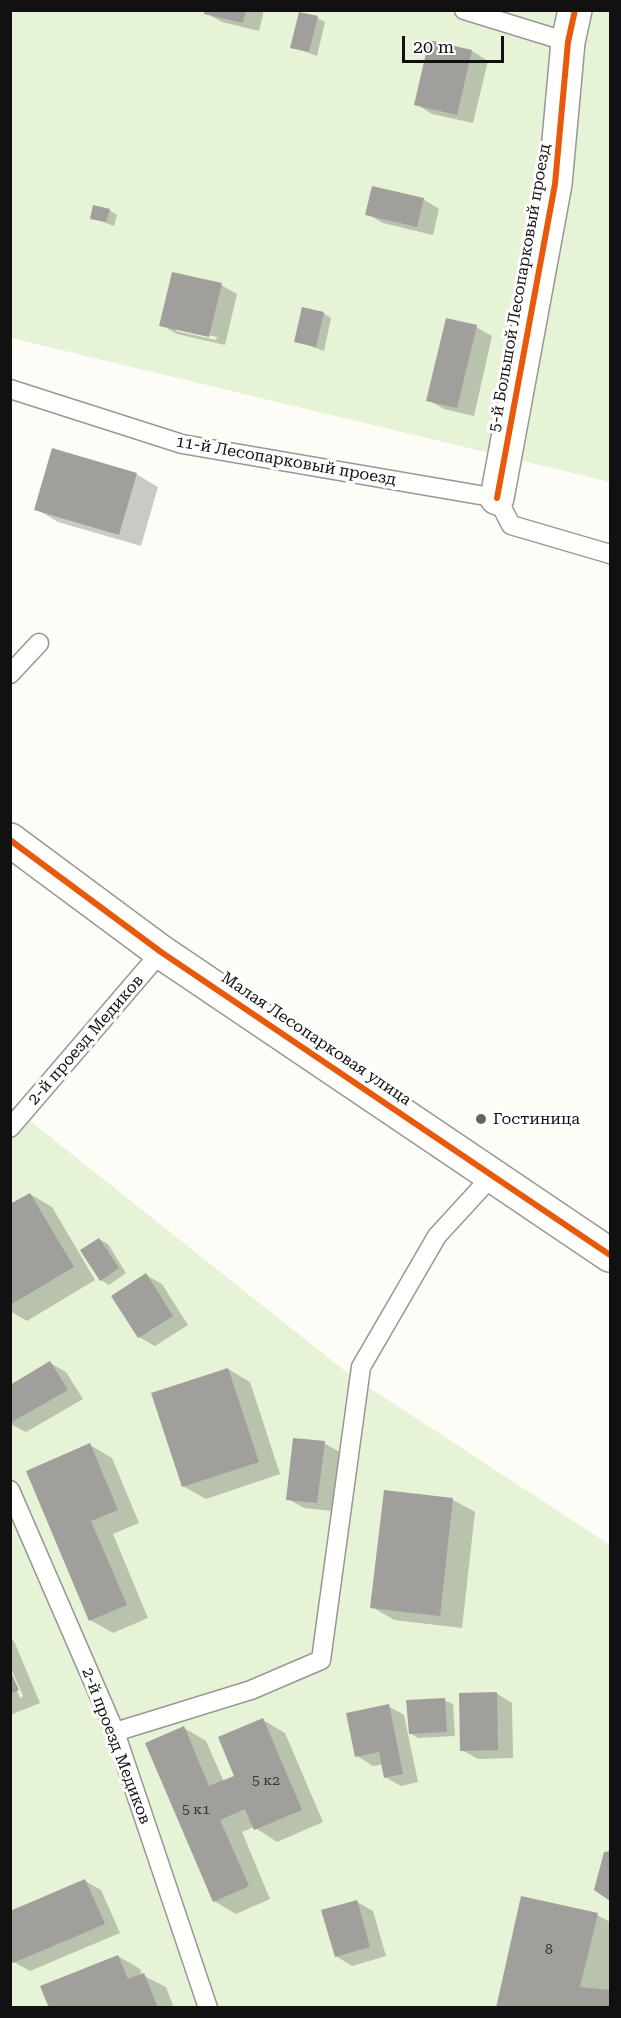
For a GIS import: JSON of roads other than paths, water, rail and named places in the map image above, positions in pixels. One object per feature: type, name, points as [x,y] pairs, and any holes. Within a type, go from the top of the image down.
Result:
[{"type":"street","name":"5-й Большой Лесопарковый проезд","points":[[497,498],[555,184],[571,26]]},
{"type":"street","name":"Малая Лесопарковая улица","points":[[10,840],[161,952],[610,1255]]},
{"type":"lane","points":[[464,10],[571,26]]},
{"type":"lane","name":"11-й Лесопарковый проезд","points":[[10,389],[182,444],[497,498]]},
{"type":"lane","points":[[497,498],[511,525],[610,554]]},
{"type":"lane","points":[[10,674],[39,643]]},
{"type":"lane","name":"2-й проезд Медиков","points":[[10,1128],[161,952]]},
{"type":"lane","points":[[115,1731],[251,1690],[321,1660],[361,1367],[437,1236],[492,1176]]},
{"type":"lane","name":"2-й проезд Медиков","points":[[10,1490],[115,1731],[208,2007]]},
{"type":"place","name":"Гостиница","points":[[481,1119]]}]
